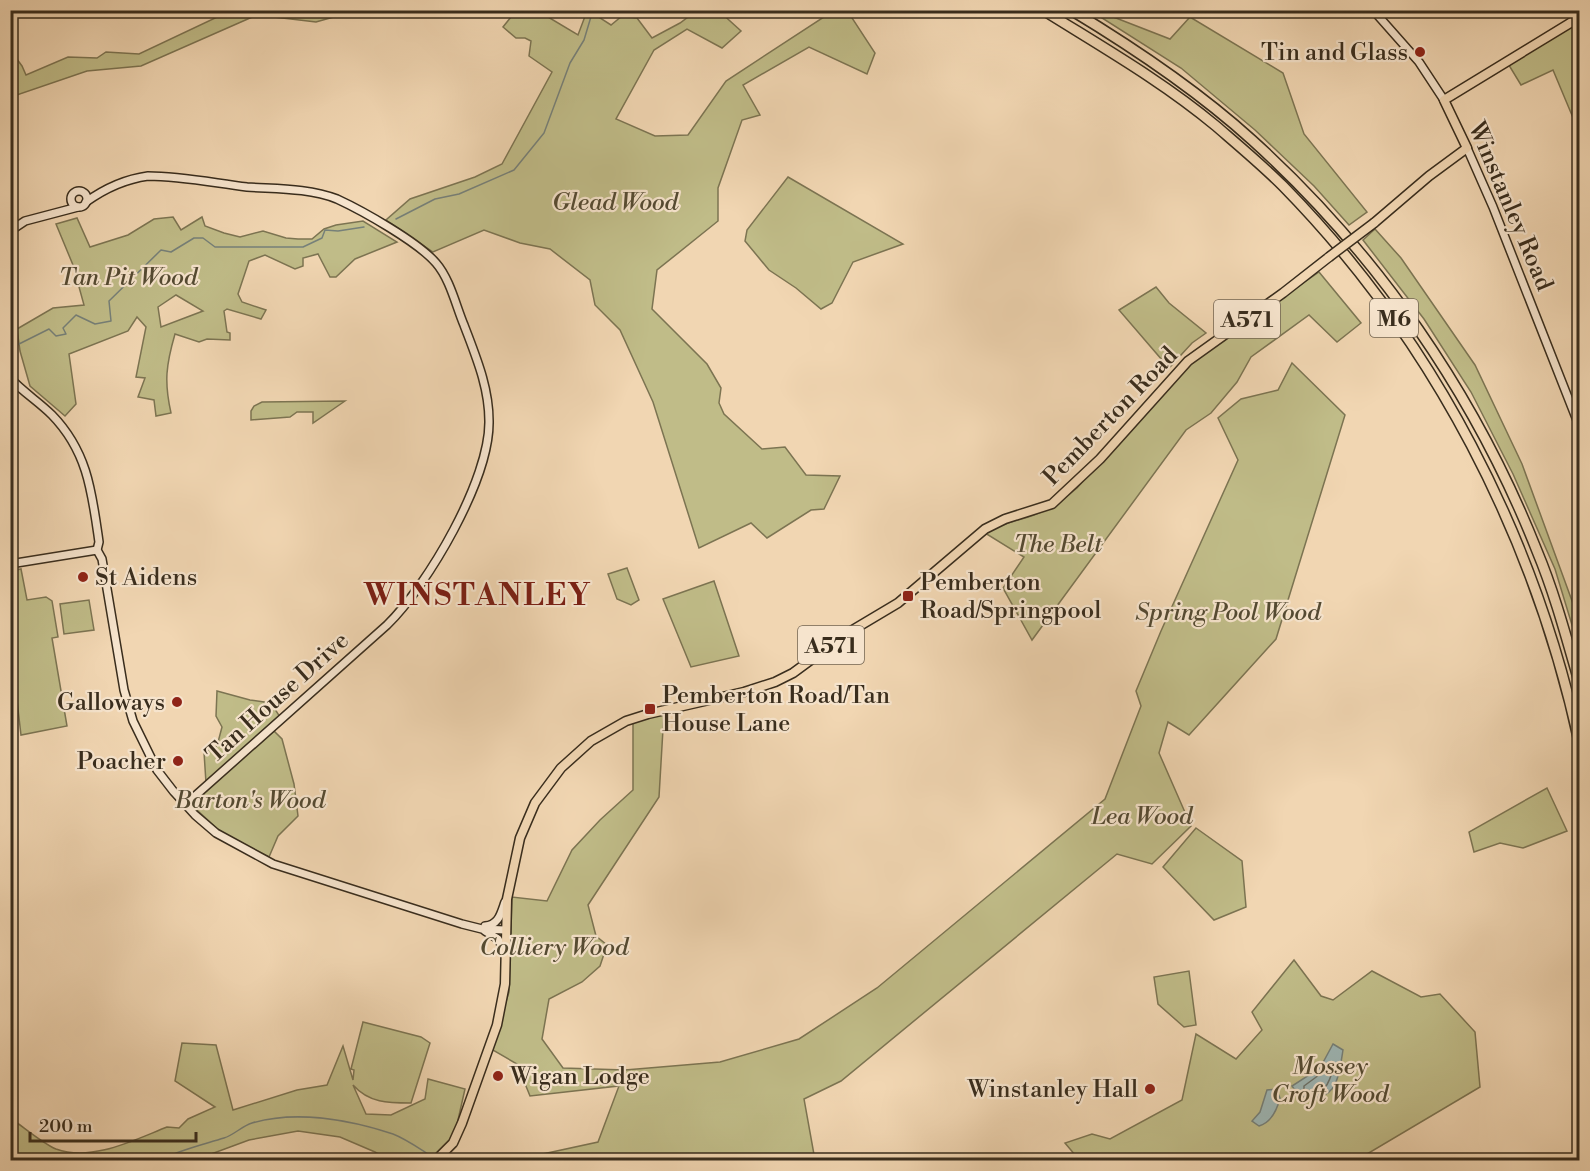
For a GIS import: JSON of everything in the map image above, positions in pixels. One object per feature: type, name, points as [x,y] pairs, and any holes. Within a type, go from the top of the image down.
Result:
[{"type":"highway","name":"M6","points":[[1043,10],[1130,63],[1214,125],[1282,185],[1344,253],[1404,331],[1468,435],[1517,538],[1552,638],[1580,746]]},
{"type":"highway","name":"M6","points":[[1071,10],[1180,82],[1251,139],[1315,201],[1356,247],[1410,315],[1460,392],[1502,470],[1538,551],[1580,685]]},
{"type":"main road","points":[[1443,100],[1580,17]]},
{"type":"main road","name":"Winstanley Road","points":[[1443,100],[1467,148]]},
{"type":"main road","name":"Pemberton Road","points":[[436,1161],[453,1143],[494,1035],[504,990],[507,899],[520,838],[528,815],[553,777],[581,749],[611,729],[637,717],[744,692],[775,682],[793,673],[846,634],[898,603],[985,529],[1005,519],[1052,504],[1100,459],[1188,361],[1283,293],[1467,148]]},
{"type":"street","points":[[1374,10],[1419,62],[1443,100]]},
{"type":"street","name":"Winstanley Road","points":[[1467,148],[1493,207],[1580,428]]},
{"type":"street","name":"Tan House Drive","points":[[86,202],[127,180],[162,176],[248,187],[307,191],[348,204],[404,238],[439,266],[480,368],[488,404],[489,435],[479,477],[449,536],[411,599],[387,625],[186,804]]},
{"type":"street","points":[[65,211],[72,195],[76,192],[97,195]]},
{"type":"street","points":[[10,231],[25,221],[83,206],[87,198],[83,193]]},
{"type":"street","points":[[71,200],[78,207]]},
{"type":"street","points":[[10,378],[65,429],[81,457],[90,484],[99,542],[98,550],[102,559],[130,713],[155,767],[174,792],[207,825],[237,845],[280,866],[482,930],[498,939],[505,953]]},
{"type":"street","points":[[10,564],[98,550]]},
{"type":"street","points":[[462,924],[488,926],[494,924],[501,915],[507,899]]},
{"type":"street","points":[[482,930],[505,930]]},
{"type":"green space","points":[[232,10],[355,11],[316,22],[257,15],[141,66],[87,71],[11,97],[11,51],[26,75],[68,57],[97,58],[106,52],[139,54]]},
{"type":"green space","name":"Glead Wood","points":[[538,11],[578,35],[587,11],[602,11],[600,18],[611,25],[622,16],[637,18],[652,38],[680,23],[696,11],[719,11],[741,31],[722,48],[687,29],[654,50],[616,119],[655,136],[688,135],[726,81],[833,11],[861,11],[852,18],[875,53],[867,74],[809,47],[743,85],[760,115],[742,120],[718,188],[718,221],[657,270],[652,309],[707,364],[721,388],[719,403],[724,414],[762,449],[785,447],[806,475],[840,476],[824,509],[811,510],[767,538],[751,523],[699,548],[653,402],[620,330],[595,305],[590,280],[550,249],[520,243],[484,230],[433,252],[386,220],[410,199],[475,177],[502,164],[552,72],[529,56],[531,41],[516,38],[503,27],[511,17],[526,16]]},
{"type":"green space","points":[[1091,11],[1098,11],[1170,39],[1190,17],[1283,73],[1304,134],[1367,212],[1349,225],[1314,186],[1255,130],[1181,68]]},
{"type":"green space","points":[[1579,18],[1579,132],[1553,70],[1521,85],[1507,62]]},
{"type":"green space","points":[[788,177],[903,244],[853,262],[832,303],[821,309],[796,288],[769,270],[745,241],[747,230]]},
{"type":"green space","name":"Tan Pit Wood","points":[[173,217],[181,230],[202,217],[205,226],[240,237],[263,231],[298,239],[312,239],[324,229],[363,221],[397,242],[355,259],[336,277],[330,277],[318,254],[303,258],[303,266],[295,269],[265,255],[249,261],[238,294],[242,302],[266,310],[261,319],[227,309],[224,311],[230,340],[207,339],[199,342],[175,334],[167,373],[167,392],[171,413],[156,416],[154,400],[138,397],[145,378],[136,377],[146,327],[137,317],[128,331],[69,354],[76,404],[65,416],[30,386],[20,351],[17,329],[53,308],[84,305],[73,265],[56,224],[77,218],[90,247],[128,235],[154,219]],"holes":[[[176,295],[203,311],[161,327],[158,307]]]},
{"type":"green space","points":[[1375,229],[1401,258],[1475,365],[1522,464],[1579,620],[1579,648],[1555,569],[1513,474],[1471,392],[1424,319],[1363,240]]},
{"type":"green space","name":"The Belt","points":[[1319,272],[1361,323],[1337,342],[1309,315],[1251,357],[1237,382],[1211,413],[1186,430],[1032,640],[1003,588],[1024,557],[985,533],[1040,513],[1067,496],[1077,488],[1188,363]]},
{"type":"green space","points":[[1156,287],[1169,303],[1206,333],[1192,343],[1169,368],[1119,310]]},
{"type":"green space","points":[[1292,363],[1345,415],[1276,639],[1189,735],[1168,722],[1159,753],[1191,826],[1152,864],[1117,854],[841,1081],[804,1099],[815,1160],[515,1160],[598,1142],[619,1086],[530,1096],[517,1064],[491,1049],[509,992],[512,897],[547,901],[572,850],[633,790],[633,721],[664,712],[659,797],[588,905],[596,936],[607,945],[600,966],[582,982],[549,999],[542,1039],[563,1068],[625,1070],[720,1062],[799,1039],[877,988],[1105,799],[1141,706],[1136,691],[1238,460],[1218,418],[1241,399],[1278,390]]},
{"type":"green space","points":[[345,401],[313,423],[313,412],[297,412],[290,417],[251,420],[251,411],[254,406],[262,402]]},
{"type":"green space","points":[[627,568],[639,600],[631,605],[617,599],[608,574]]},
{"type":"green space","points":[[21,569],[27,600],[46,597],[52,601],[58,637],[52,638],[67,726],[21,735],[11,649],[11,571]]},
{"type":"green space","points":[[714,581],[739,656],[691,667],[663,599]]},
{"type":"green space","points":[[89,600],[94,630],[64,634],[60,604]]},
{"type":"green space","name":"Barton's Wood","points":[[217,691],[271,703],[282,720],[272,729],[282,739],[294,784],[298,816],[278,836],[269,857],[222,833],[186,800],[206,783],[204,752],[217,746],[222,727],[216,716]]},
{"type":"green space","points":[[1547,788],[1567,831],[1523,848],[1500,843],[1474,852],[1469,832]]},
{"type":"green space","points":[[1196,828],[1242,861],[1246,907],[1214,920],[1163,867]]},
{"type":"green space","name":"Mossey Croft Wood","points":[[1294,960],[1321,996],[1333,1000],[1372,971],[1421,997],[1440,994],[1475,1032],[1480,1087],[1357,1160],[1077,1160],[1065,1143],[1092,1134],[1110,1139],[1182,1100],[1196,1034],[1236,1059],[1262,1030],[1252,1012]]},
{"type":"green space","points":[[1189,971],[1196,1025],[1184,1027],[1158,1004],[1154,977]]},
{"type":"green space","points":[[363,1022],[421,1037],[430,1043],[411,1103],[372,1099],[353,1085],[366,1114],[391,1115],[425,1099],[428,1079],[465,1089],[453,1142],[431,1160],[389,1160],[340,1137],[298,1131],[249,1140],[195,1160],[11,1160],[10,1118],[56,1149],[84,1153],[113,1148],[167,1127],[179,1128],[188,1119],[215,1107],[175,1081],[182,1043],[216,1045],[233,1110],[297,1090],[327,1085],[343,1046],[353,1080],[354,1070],[351,1069]]},
{"type":"water","points":[[1333,1044],[1343,1050],[1337,1080],[1333,1088],[1321,1097],[1299,1096],[1292,1086],[1320,1068]]},
{"type":"water","points":[[1276,1089],[1280,1098],[1275,1111],[1271,1119],[1259,1126],[1252,1121],[1260,1112],[1267,1090]]},
{"type":"waterway","points":[[396,219],[435,199],[459,194],[514,170],[544,133],[570,63],[584,40],[593,10]]},
{"type":"waterway","points":[[13,347],[49,329],[56,336],[66,334],[63,328],[76,315],[95,324],[111,321],[109,301],[161,250],[171,252],[194,238],[203,238],[215,247],[303,247],[322,238],[325,230],[338,231],[364,227]]},
{"type":"waterway","points":[[159,1160],[183,1150],[228,1137],[252,1123],[287,1117],[323,1118],[376,1129],[398,1136],[433,1157]]},
{"type":"waterway","points":[[10,1156],[18,1160]]},
{"type":"place","name":"Tin and Glass","points":[[1420,52]]},
{"type":"place","name":"St Aidens","points":[[83,577]]},
{"type":"place","name":"Pemberton Road/Springpool","points":[[908,596]]},
{"type":"place","name":"Galloways","points":[[177,702]]},
{"type":"place","name":"Pemberton Road/Tan House Lane","points":[[650,709]]},
{"type":"place","name":"Poacher","points":[[178,761]]},
{"type":"place","name":"Wigan Lodge","points":[[498,1076]]},
{"type":"place","name":"Winstanley Hall","points":[[1150,1089]]},
{"type":"district","name":"WINSTANLEY","points":[[478,595]]},
{"type":"park label","name":"Spring Pool Wood","points":[[1228,612]]},
{"type":"park label","name":"Lea Wood","points":[[1142,816]]},
{"type":"park label","name":"Colliery Wood","points":[[554,947]]}]
